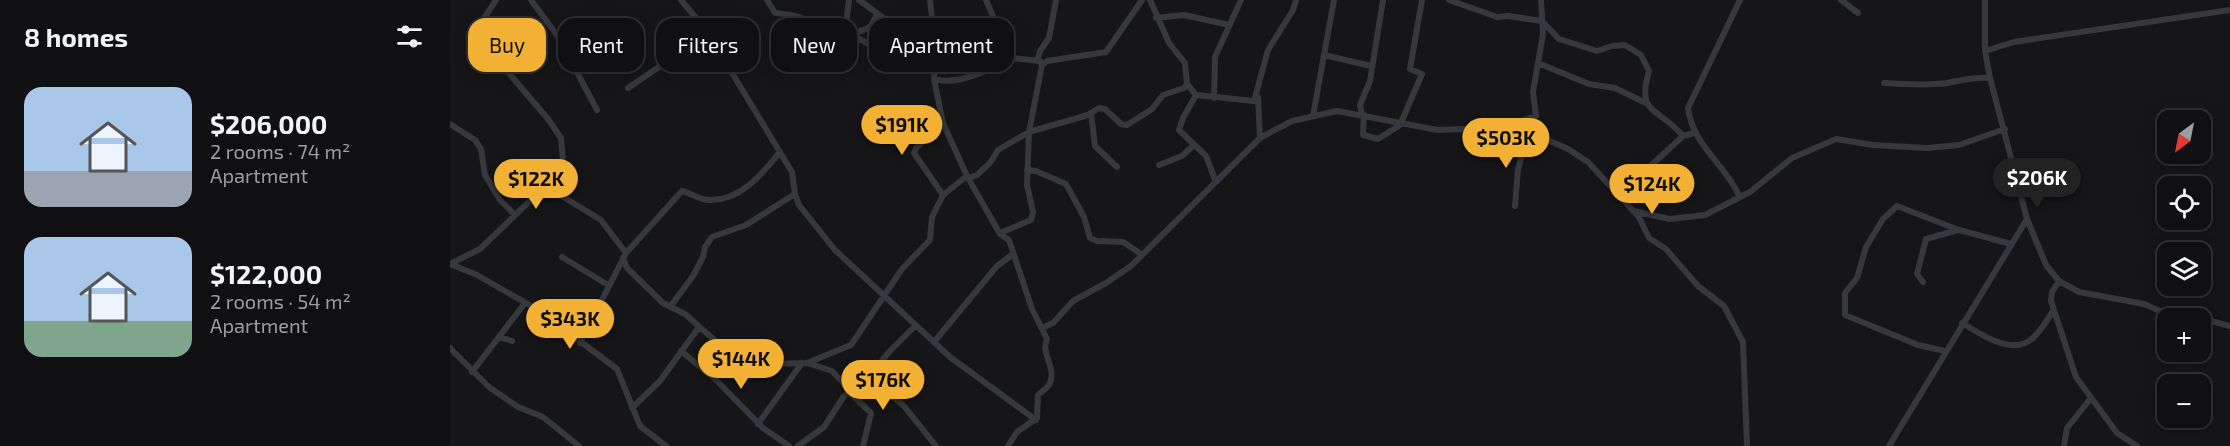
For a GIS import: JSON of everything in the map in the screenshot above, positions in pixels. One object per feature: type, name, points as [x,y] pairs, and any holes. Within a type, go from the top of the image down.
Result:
[{"type":"street","points":[[450,264],[480,249],[537,194],[558,186],[564,172],[561,138],[548,119],[479,38],[481,23],[496,0]]},
{"type":"street","points":[[531,0],[558,38],[597,110]]},
{"type":"street","points":[[681,0],[696,18]]},
{"type":"street","points":[[767,0],[775,13],[801,18]]},
{"type":"street","points":[[848,18],[849,0]]},
{"type":"street","points":[[859,0],[885,18]]},
{"type":"street","points":[[930,0],[932,18]]},
{"type":"street","points":[[986,0],[994,18]]},
{"type":"street","points":[[1000,234],[1032,219],[1034,212],[1027,185],[1029,132],[1040,51],[1050,38],[1056,0]]},
{"type":"street","points":[[1014,59],[1040,63],[1106,52],[1142,0]]},
{"type":"street","points":[[1150,0],[1169,43],[1185,63],[1187,84],[1196,95],[1254,101],[1258,97]]},
{"type":"street","points":[[1214,98],[1215,57],[1241,0]]},
{"type":"street","points":[[1260,138],[1258,97],[1260,73],[1268,50],[1293,10],[1296,0]]},
{"type":"street","points":[[1313,116],[1334,0]]},
{"type":"street","points":[[1383,0],[1368,90],[1360,105],[1363,115],[1363,135],[1367,138],[1378,139],[1400,125],[1422,74],[1410,69],[1422,0]]},
{"type":"street","points":[[1449,0],[1497,18],[1508,16],[1542,21],[1559,39],[1597,51],[1621,45],[1636,51],[1644,58],[1649,71],[1644,85],[1646,103]]},
{"type":"street","points":[[1515,206],[1518,169],[1526,141],[1524,120],[1536,116],[1533,92],[1542,21],[1541,0]]},
{"type":"street","points":[[1740,0],[1688,106],[1694,133],[1704,150],[1732,180],[1740,197]]},
{"type":"street","points":[[1841,0],[1858,13]]},
{"type":"street","points":[[1985,0],[1985,51],[1990,78],[2036,247],[2059,281],[2079,292],[2144,304],[2157,310]]},
{"type":"street","points":[[1985,51],[2014,42],[2230,10]]},
{"type":"street","points":[[857,31],[864,31],[871,26],[877,14]]},
{"type":"street","points":[[1156,18],[1184,15],[1229,25]]},
{"type":"street","points":[[1324,55],[1371,66]]},
{"type":"street","points":[[1538,63],[1589,84],[1615,88],[1646,103],[1683,136]]},
{"type":"street","points":[[628,88],[656,69]]},
{"type":"street","points":[[731,72],[794,177],[795,194],[800,205],[836,250],[950,357],[1036,420]]},
{"type":"street","points":[[934,72],[943,123],[968,177],[1000,234],[1008,238],[1047,339],[1044,345],[1053,370],[1049,384],[1038,395],[1036,420]]},
{"type":"street","points":[[934,79],[945,82],[976,72]]},
{"type":"street","points":[[1884,83],[1922,85],[1968,77],[1990,78]]},
{"type":"street","points":[[758,424],[805,363],[851,345],[911,258],[930,240],[932,217],[943,195],[968,177],[977,175],[990,163],[998,150],[1029,132],[1091,113],[1099,108],[1105,109],[1121,124],[1127,125],[1152,109],[1163,95],[1184,88],[1187,84]]},
{"type":"street","points":[[1196,95],[1179,130],[1208,159],[1216,182]]},
{"type":"street","points":[[1042,328],[1053,323],[1073,301],[1109,281],[1141,254],[1260,138],[1279,126],[1337,111],[1400,125],[1438,130],[1497,128],[1525,131],[1580,156],[1633,211],[1644,225],[1649,238],[1666,249],[1698,286],[1724,306],[1741,333],[1745,352],[1743,373],[1747,446]]},
{"type":"street","points":[[1091,113],[1095,146],[1117,167]]},
{"type":"street","points":[[943,123],[914,153],[943,195]]},
{"type":"street","points":[[450,124],[475,140],[482,149],[485,175],[500,200],[515,215]]},
{"type":"street","points":[[1633,211],[1670,219],[1695,217],[1717,210],[1740,197],[1792,158],[1836,139],[1873,145],[1927,148],[1959,145],[2005,129]]},
{"type":"street","points":[[1619,195],[1683,136],[1694,133]]},
{"type":"street","points":[[1159,165],[1182,156],[1194,145]]},
{"type":"street","points":[[580,342],[624,256],[682,191],[698,198],[722,199],[756,181],[780,152]]},
{"type":"street","points":[[1027,170],[1036,171],[1066,184],[1078,205],[1090,238],[1097,241],[1123,242],[1141,254]]},
{"type":"street","points":[[552,190],[601,220],[632,273],[670,307],[685,314],[736,359],[769,364],[805,363],[832,371],[872,414],[863,446]]},
{"type":"street","points":[[670,307],[693,276],[704,257],[705,247],[712,237],[746,225],[795,194]]},
{"type":"street","points":[[1945,351],[1918,345],[1845,315],[1845,297],[1857,278],[1866,246],[1892,208],[1897,206],[1959,230],[2011,244]]},
{"type":"street","points":[[1889,446],[2027,219]]},
{"type":"street","points":[[1923,282],[1917,274],[1926,239],[1959,230]]},
{"type":"street","points":[[934,342],[997,266],[1013,255]]},
{"type":"street","points":[[562,257],[608,285]]},
{"type":"street","points":[[450,264],[477,275],[540,311],[619,372],[632,408],[644,430],[666,446]]},
{"type":"street","points":[[2059,281],[2052,291],[2053,311],[2069,349],[2076,377],[2117,433],[2131,445]]},
{"type":"street","points":[[472,372],[525,303]]},
{"type":"street","points":[[1962,323],[1999,343],[2014,344],[2032,339],[2053,311]]},
{"type":"street","points":[[2211,321],[2230,326]]},
{"type":"street","points":[[798,446],[824,427],[849,391],[864,383],[889,352],[916,325]]},
{"type":"street","points":[[632,408],[660,381],[699,327]]},
{"type":"street","points":[[499,337],[512,341]]},
{"type":"street","points":[[450,348],[472,372],[503,398],[543,417],[579,446]]},
{"type":"street","points":[[681,351],[716,380],[758,424],[789,446]]},
{"type":"street","points":[[864,383],[887,392],[904,406],[936,446]]},
{"type":"street","points":[[2064,446],[2067,428],[2091,398]]},
{"type":"street","points":[[1008,446],[1017,432],[1036,420]]}]
